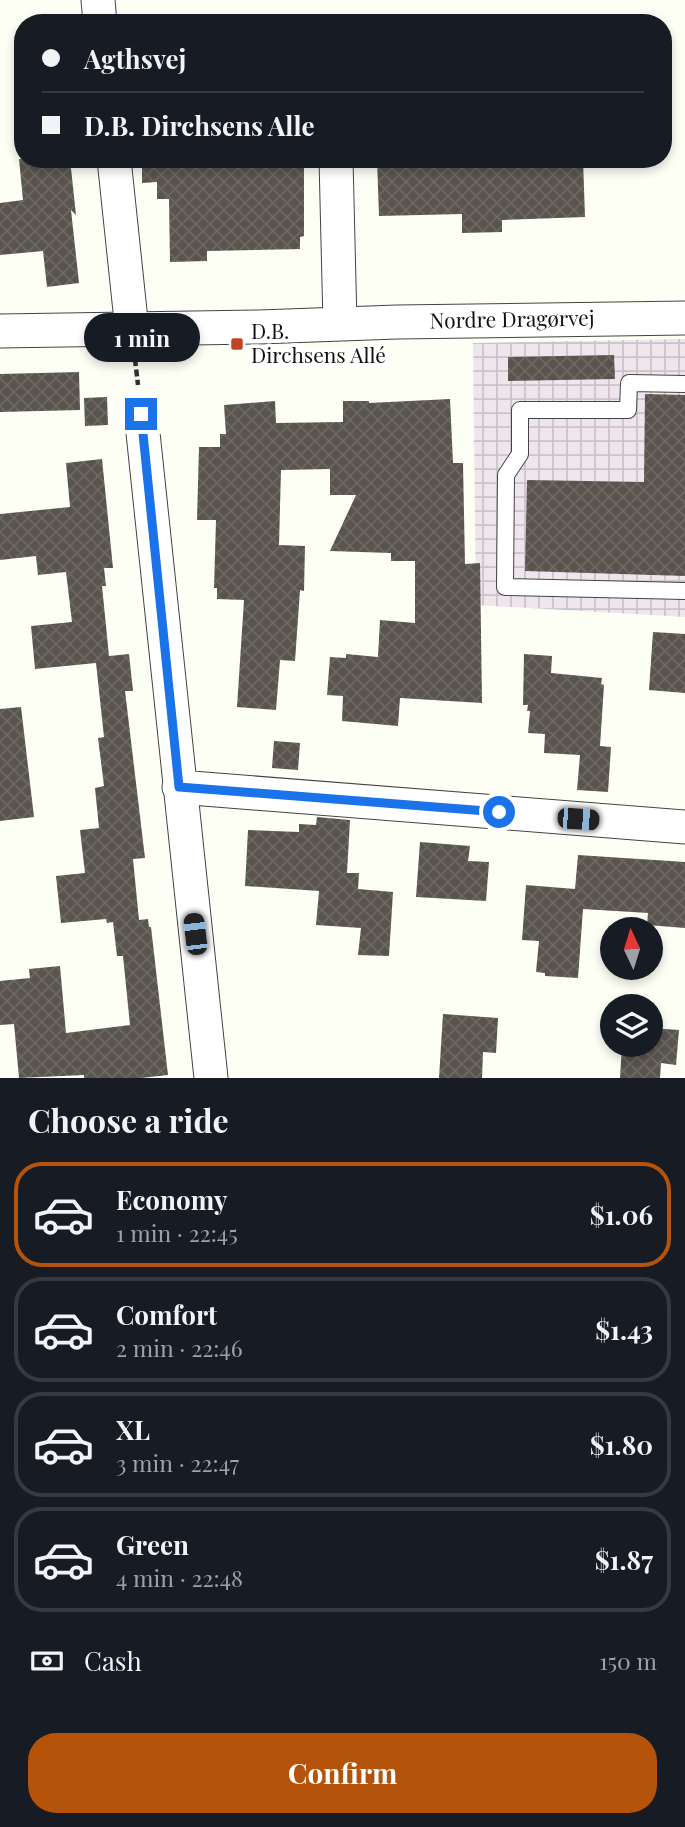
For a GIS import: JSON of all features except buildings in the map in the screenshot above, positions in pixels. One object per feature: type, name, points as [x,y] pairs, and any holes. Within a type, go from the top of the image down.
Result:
[{"type":"street","points":[[115,168],[132,330]]},
{"type":"street","points":[[336,168],[340,324]]},
{"type":"street","name":"Nordre Dragørvej","points":[[0,331],[685,318]]},
{"type":"street","points":[[141,414],[211,1078]]},
{"type":"street","points":[[179,787],[685,827]]},
{"type":"lane","points":[[685,384],[629,383],[628,410],[520,410],[520,454],[506,475],[505,587],[685,591]]},
{"type":"path","points":[[132,330],[141,414]]},
{"type":"shaded area","points":[[685,339],[685,617],[476,605],[473,343]]},
{"type":"place","name":"D.B. Dirchsens Allé","points":[[237,344]]},
{"type":"route","points":[[141,414],[179,787],[499,812]]}]
